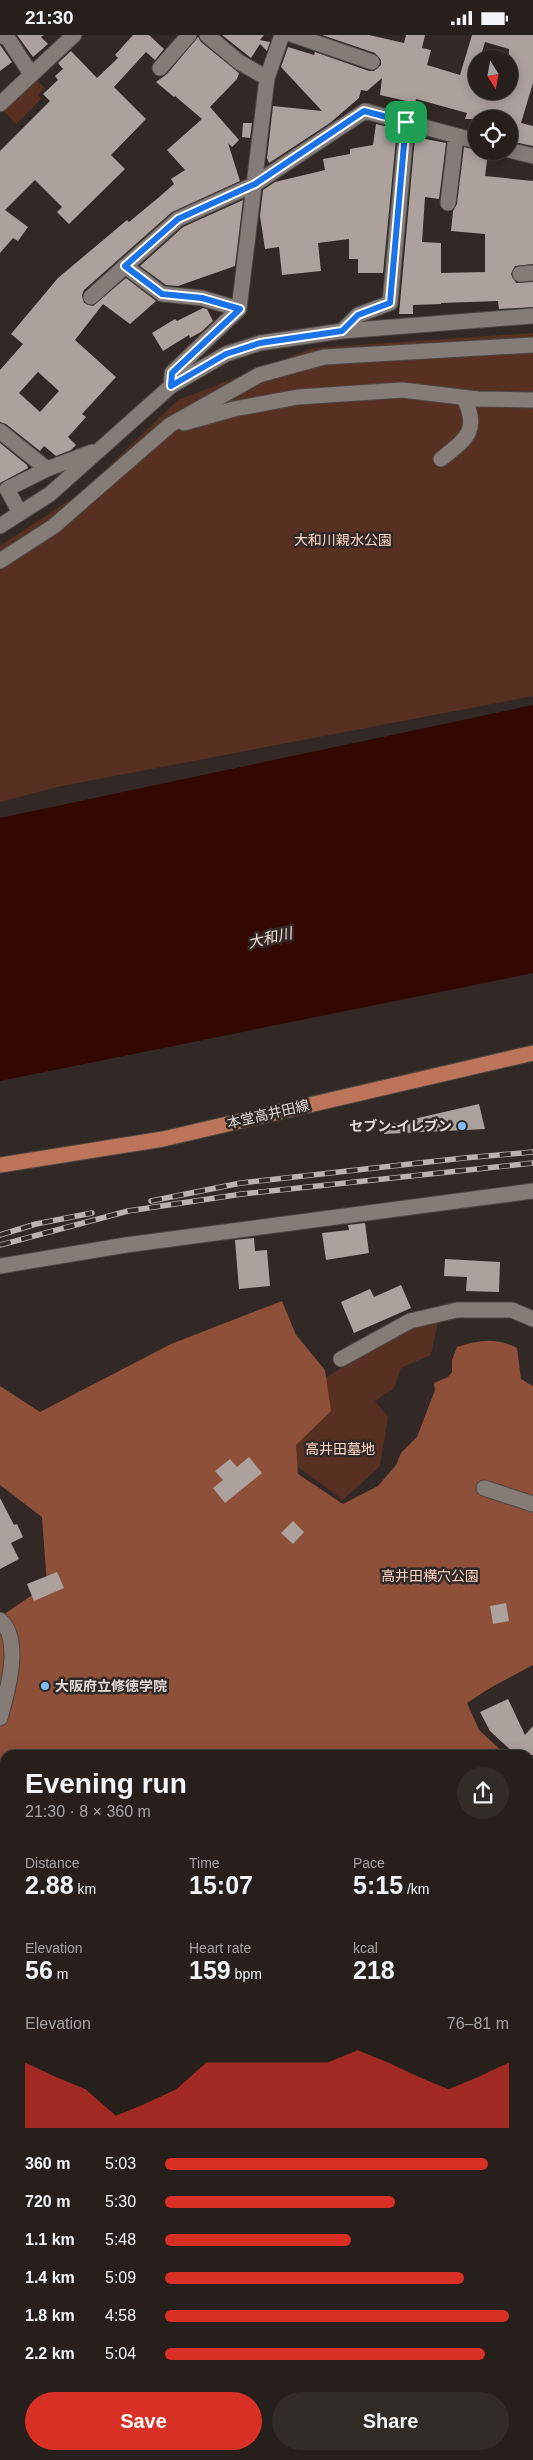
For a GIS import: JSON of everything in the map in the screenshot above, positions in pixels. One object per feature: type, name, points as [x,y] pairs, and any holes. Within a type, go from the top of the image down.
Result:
[{"type":"main road","name":"本堂高井田線","points":[[0,1165],[163,1139],[533,1053]]},
{"type":"street","points":[[0,103],[74,35]]},
{"type":"street","points":[[160,68],[189,35]]},
{"type":"street","points":[[207,35],[239,62],[267,78]]},
{"type":"street","points":[[171,386],[172,373],[240,309],[267,78],[282,35]]},
{"type":"street","points":[[293,35],[372,62]]},
{"type":"street","points":[[0,36],[7,37],[31,74]]},
{"type":"street","points":[[91,297],[178,219],[255,184],[364,111],[468,139]]},
{"type":"street","points":[[342,331],[358,315],[390,303],[406,122]]},
{"type":"street","points":[[448,203],[456,136]]},
{"type":"street","points":[[518,152],[533,156]]},
{"type":"street","points":[[125,266],[162,294],[202,298],[240,309]]},
{"type":"street","points":[[0,526],[50,494],[171,386],[234,351],[260,343],[342,331],[533,316]]},
{"type":"street","points":[[0,561],[54,526],[170,425],[259,375],[324,357],[533,345]]},
{"type":"street","points":[[170,425],[193,422],[234,409],[298,397],[402,390],[464,397],[533,400]]},
{"type":"street","points":[[441,459],[466,439],[472,415],[464,397]]},
{"type":"street","points":[[0,431],[48,469]]},
{"type":"street","points":[[20,513],[8,489],[48,469],[101,449]]},
{"type":"street","points":[[0,1266],[126,1245],[533,1191]]},
{"type":"street","points":[[341,1359],[410,1321],[457,1310],[512,1310],[533,1319]]},
{"type":"street","points":[[484,1488],[533,1504]]},
{"type":"street","points":[[0,1620],[6,1625],[12,1670],[0,1718]]},
{"type":"green space","points":[[33,76],[45,88],[38,95],[41,99],[16,124],[0,107]]},
{"type":"green space","name":"大和川親水公園","points":[[533,333],[533,696],[57,787],[0,802],[0,546],[82,492],[178,400],[313,348]]},
{"type":"green space","name":"高井田横穴公園","points":[[282,1301],[296,1335],[325,1370],[331,1411],[296,1445],[298,1474],[343,1504],[378,1486],[396,1465],[401,1453],[417,1437],[435,1390],[434,1383],[448,1377],[452,1372],[452,1360],[457,1347],[472,1343],[495,1341],[517,1348],[521,1379],[533,1386],[533,1665],[490,1688],[467,1703],[479,1730],[501,1750],[0,1750],[0,1617],[47,1585],[42,1517],[0,1485],[0,1386],[40,1412],[171,1344]]},
{"type":"green space","name":"高井田墓地","points":[[438,1321],[431,1355],[401,1368],[394,1388],[375,1401],[388,1417],[380,1466],[343,1500],[274,1449],[322,1380],[409,1325]]},
{"type":"water","name":"大和川","points":[[533,705],[533,973],[0,1081],[0,818]]},
{"type":"building","points":[[17,35],[44,35],[41,37],[48,44],[33,57]]},
{"type":"building","points":[[133,35],[149,35],[164,49],[155,60],[146,52],[114,87],[146,119],[111,155],[125,169],[69,224],[57,212],[62,207],[35,180],[5,210],[28,227],[18,241],[13,238],[0,253],[0,151],[50,101],[43,94],[58,80],[55,76],[63,69],[58,63],[71,51],[97,78],[118,58],[115,55]]},
{"type":"building","points":[[222,35],[264,35],[260,40],[270,42],[267,51],[260,44],[251,58]]},
{"type":"building","points":[[322,35],[369,35],[404,43],[406,35],[425,35],[422,48],[431,50],[427,65],[460,75],[472,35],[533,35],[533,83],[521,123],[533,126],[533,146],[518,143],[518,110],[468,110],[468,119],[465,119],[467,113],[416,99],[415,103],[380,95],[382,78],[367,91],[361,90],[359,98],[330,123],[269,163],[267,158],[273,106],[322,111],[281,67],[288,47],[314,55],[315,52],[369,71],[374,71],[381,65],[381,60],[375,53]]},
{"type":"building","points":[[198,37],[201,42],[239,73],[237,79],[210,107],[239,140],[232,147],[228,143],[240,181],[172,212],[84,290],[82,295],[84,303],[93,306],[126,278],[156,301],[130,324],[103,304],[75,340],[116,377],[82,414],[86,417],[68,437],[76,445],[71,450],[56,456],[44,446],[40,451],[6,424],[0,422],[0,370],[23,344],[11,334],[58,278],[127,220],[129,222],[158,198],[174,184],[171,179],[185,170],[167,150],[202,119],[156,82],[167,74]],"holes":[[[38,372],[59,391],[40,412],[19,393]]]},
{"type":"building","points":[[0,45],[12,62],[0,71]]},
{"type":"building","points":[[243,123],[252,123],[250,138],[242,137]]},
{"type":"building","points":[[376,124],[397,129],[383,273],[358,273],[358,259],[349,259],[349,239],[318,243],[321,271],[282,275],[279,247],[265,249],[260,216],[263,190],[275,182],[325,170],[323,159],[350,154],[350,149],[373,145]]},
{"type":"building","points":[[415,137],[446,143],[439,199],[425,197],[422,242],[441,243],[441,273],[485,272],[485,234],[451,231],[453,211],[457,204],[464,147],[468,148],[468,160],[487,160],[485,176],[533,181],[533,264],[515,266],[511,274],[516,283],[533,282],[533,307],[499,309],[498,301],[441,303],[413,305],[413,314],[399,314]]},
{"type":"building","points":[[243,200],[235,266],[178,286],[166,285],[140,266],[183,227]]},
{"type":"building","points":[[203,308],[207,309],[213,321],[201,332],[190,338],[189,335],[163,351],[152,333],[175,319],[177,321]]},
{"type":"building","points":[[0,443],[27,465],[28,468],[0,483]]},
{"type":"building","points":[[479,1104],[485,1129],[384,1134],[383,1126]]},
{"type":"building","points":[[365,1223],[369,1253],[326,1260],[322,1233],[349,1230],[348,1225]]},
{"type":"building","points":[[254,1238],[255,1251],[267,1250],[270,1286],[239,1289],[235,1240]]},
{"type":"building","points":[[445,1259],[500,1262],[499,1292],[466,1291],[467,1277],[444,1276]]},
{"type":"building","points":[[401,1285],[411,1308],[354,1333],[341,1302],[370,1289],[374,1297]]},
{"type":"building","points":[[249,1457],[262,1473],[225,1503],[213,1488],[223,1480],[215,1471],[230,1459],[237,1467]]},
{"type":"building","points":[[0,1498],[14,1525],[17,1524],[23,1537],[11,1543],[19,1559],[0,1569]]},
{"type":"building","points":[[293,1521],[304,1532],[293,1544],[281,1533]]},
{"type":"building","points":[[57,1572],[64,1588],[34,1601],[27,1584]]},
{"type":"building","points":[[506,1603],[509,1621],[493,1624],[490,1606]]},
{"type":"building","points":[[508,1699],[525,1735],[533,1726],[533,1750],[511,1750],[490,1731],[480,1712]]},
{"type":"railway","points":[[151,1201],[241,1183],[533,1152]]},
{"type":"railway","points":[[0,1245],[128,1211],[242,1194],[533,1163]]},
{"type":"railway","points":[[0,1235],[36,1224],[92,1213]]},
{"type":"place","name":"セブン-イレブン","points":[[462,1126]]},
{"type":"place","name":"大阪府立修徳学院","points":[[45,1686]]},
{"type":"route","points":[[364,111],[406,122],[390,303],[358,315],[342,331],[260,343],[226,354],[171,386],[172,373],[240,309],[202,298],[162,294],[125,266],[178,219],[255,184],[364,111]]}]
